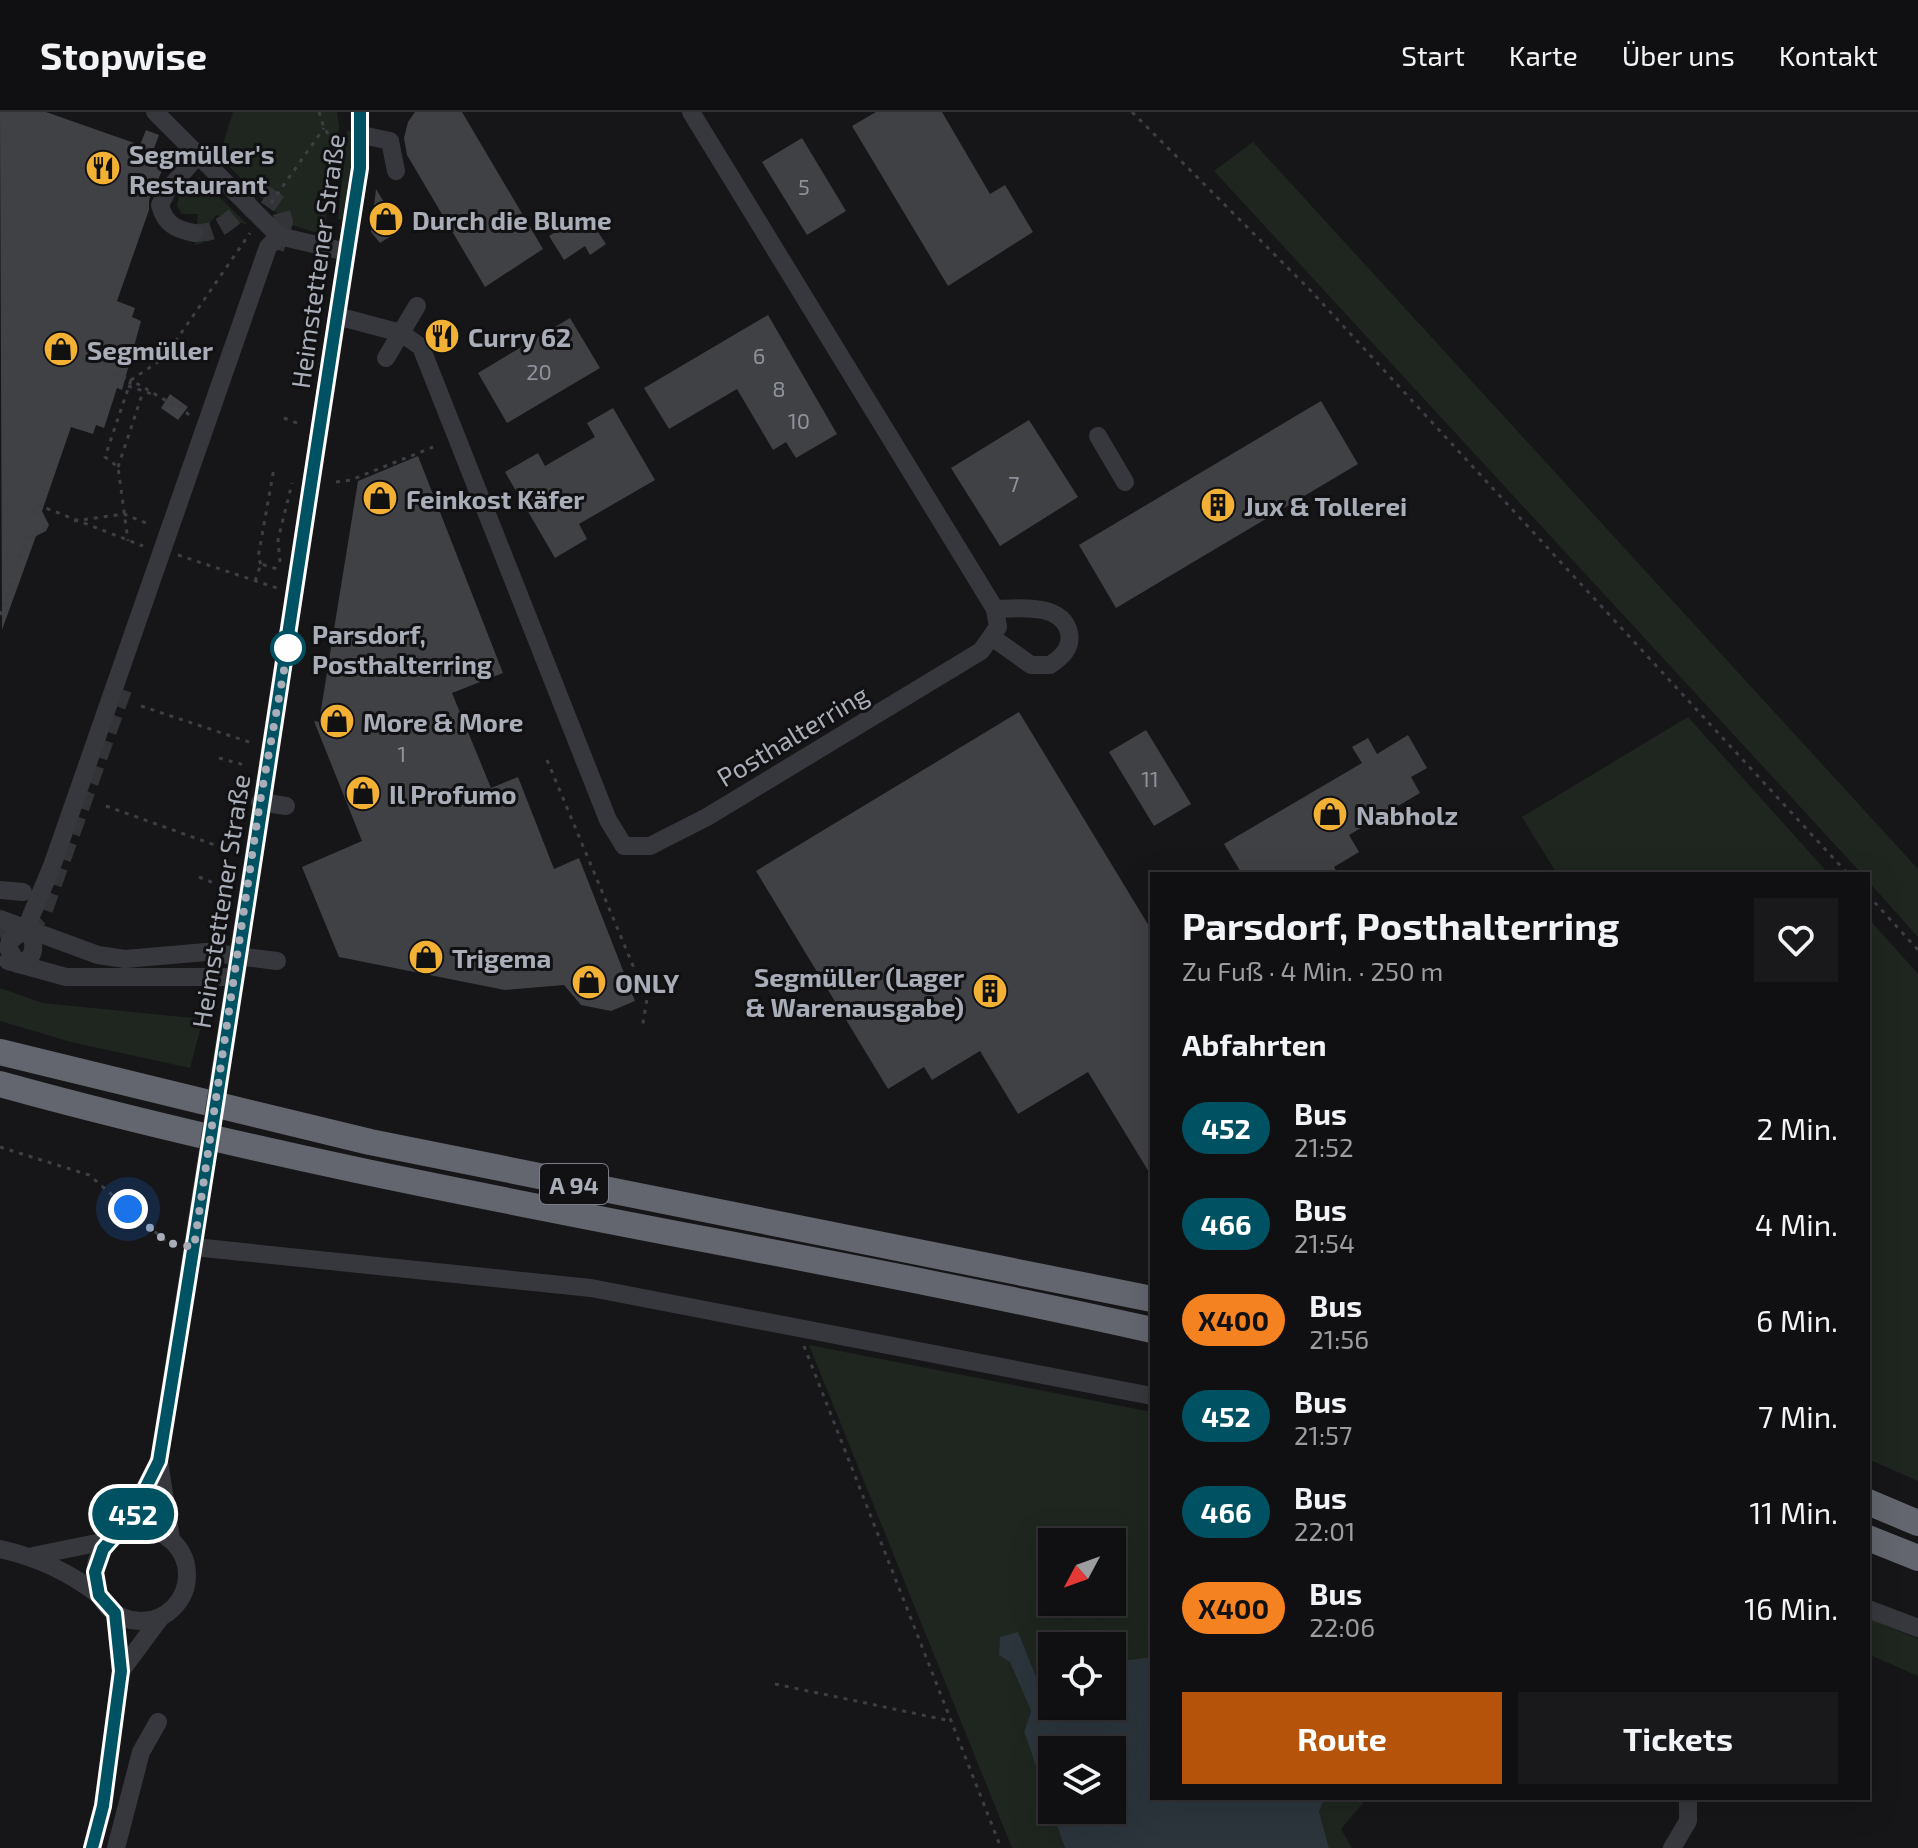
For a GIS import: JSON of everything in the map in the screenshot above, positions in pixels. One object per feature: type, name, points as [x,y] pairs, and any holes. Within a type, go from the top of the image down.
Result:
[{"type":"highway","name":"A 94","points":[[0,1052],[184,1100],[370,1142],[1150,1299]]},
{"type":"highway","name":"A 94","points":[[0,1084],[192,1136],[1150,1330]]},
{"type":"highway","points":[[1870,1503],[1918,1523]]},
{"type":"highway","points":[[1870,1539],[1918,1558]]},
{"type":"street","points":[[155,112],[279,236],[347,252]]},
{"type":"street","name":"Heimstettener Straße","points":[[121,1671],[161,1617],[181,1599],[188,1574],[180,1549],[171,1539],[159,1461],[260,802],[288,653],[347,252],[362,135],[360,112]]},
{"type":"street","points":[[691,112],[995,609],[998,627],[993,638],[1031,665],[1050,665],[1066,651],[1070,638],[1066,624],[1055,614],[1030,608],[995,609]]},
{"type":"street","points":[[362,135],[390,141],[396,171]]},
{"type":"street","points":[[194,233],[178,230],[168,222],[160,205],[167,191],[198,155]]},
{"type":"street","points":[[18,964],[29,959],[33,951],[30,920],[268,247],[279,236]]},
{"type":"street","points":[[386,358],[417,306]]},
{"type":"street","points":[[337,316],[401,333]]},
{"type":"street","name":"Posthalterring","points":[[401,333],[421,347],[608,797],[624,846],[650,846],[774,777],[981,651],[993,638]]},
{"type":"street","points":[[1098,436],[1125,482]]},
{"type":"street","points":[[260,802],[286,806]]},
{"type":"street","points":[[0,890],[23,892]]},
{"type":"street","points":[[0,919],[30,920],[98,955],[125,959],[206,952],[277,961]]},
{"type":"street","points":[[0,958],[66,977],[235,977]]},
{"type":"street","points":[[194,1247],[591,1288],[1150,1396]]},
{"type":"street","name":"Heimstettener Straße","points":[[99,1595],[95,1572],[97,1560],[115,1537],[159,1461]]},
{"type":"street","points":[[33,1556],[146,1529],[171,1539]]},
{"type":"street","points":[[0,1549],[33,1556],[83,1582],[115,1613],[138,1621],[161,1617]]},
{"type":"street","points":[[1870,1610],[1918,1628]]},
{"type":"street","name":"Heimstettener Straße","points":[[92,1848],[103,1806],[121,1671],[115,1613]]},
{"type":"street","points":[[116,1848],[141,1752],[158,1722]]},
{"type":"street","points":[[1672,1848],[1688,1821],[1688,1800]]},
{"type":"path","points":[[319,112],[324,128],[343,153]]},
{"type":"path","points":[[1132,112],[1311,291],[1846,872]]},
{"type":"path","points":[[118,467],[105,457],[131,380],[164,358],[324,128]]},
{"type":"path","points":[[113,373],[179,405],[193,418]]},
{"type":"path","points":[[128,386],[163,397]]},
{"type":"path","points":[[128,541],[118,467],[143,392]]},
{"type":"path","points":[[284,418],[302,425]]},
{"type":"path","points":[[336,482],[351,480],[433,447]]},
{"type":"path","points":[[255,581],[261,564],[258,558],[274,468]]},
{"type":"path","points":[[74,521],[124,514],[153,526]]},
{"type":"path","points":[[0,615],[30,529]]},
{"type":"path","points":[[261,564],[281,570]]},
{"type":"path","points":[[141,706],[256,745]]},
{"type":"path","points":[[219,758],[252,767]]},
{"type":"path","points":[[547,760],[647,999],[642,1029]]},
{"type":"path","points":[[106,806],[237,853]]},
{"type":"path","points":[[199,877],[231,890]]},
{"type":"path","points":[[1870,897],[1918,950]]},
{"type":"path","points":[[0,1147],[89,1175],[168,1243],[194,1247]]},
{"type":"path","points":[[796,1328],[1001,1848]]},
{"type":"path","points":[[775,1684],[951,1721]]},
{"type":"shaded area","points":[[233,112],[337,112],[339,127],[324,235],[288,224],[219,157]]},
{"type":"shaded area","points":[[347,130],[354,132],[345,220],[338,219]]},
{"type":"shaded area","points":[[1253,142],[1918,869],[1918,937],[1870,883],[1870,872],[1860,872],[1214,171]]},
{"type":"shaded area","points":[[199,177],[248,225],[216,215],[200,236],[203,243],[195,245],[198,214],[182,214],[177,206],[179,197]]},
{"type":"shaded area","points":[[1688,717],[1827,872],[1556,872],[1522,817]]},
{"type":"shaded area","points":[[1870,920],[1918,974],[1918,1481],[1870,1460]]},
{"type":"shaded area","points":[[0,988],[43,1003],[203,1019],[190,1068],[71,1042],[0,1021]]},
{"type":"shaded area","points":[[809,1345],[1150,1412],[1150,1657],[1126,1660],[1126,1632],[1038,1632],[1038,1683],[1018,1633],[1010,1661],[1031,1711],[1024,1732],[1038,1772],[1038,1824],[1057,1824],[1065,1848],[1012,1848]]},
{"type":"shaded area","points":[[1870,1619],[1918,1639],[1918,1676],[1870,1655]]},
{"type":"shaded area","points":[[1018,1632],[1038,1682],[1038,1720],[1126,1720],[1126,1660],[1150,1657],[1150,1800],[1324,1800],[1319,1811],[1329,1848],[1065,1848],[1057,1824],[1126,1824],[1126,1736],[1038,1736],[1038,1772],[1024,1732],[1031,1711],[1010,1662],[999,1655],[1000,1637]]},
{"type":"shaded area","points":[[1324,1800],[1365,1800],[1341,1829],[1352,1848],[1329,1848],[1319,1811]]},
{"type":"building","name":"Segmüller","points":[[0,112],[46,112],[140,145],[146,130],[159,135],[153,151],[168,157],[149,200],[149,210],[117,301],[135,308],[132,317],[141,321],[122,390],[117,388],[104,428],[96,425],[93,434],[71,427],[42,511],[49,525],[46,531],[36,536],[2,630]]},
{"type":"building","points":[[415,112],[462,112],[543,249],[485,287],[407,155],[404,138],[408,122]]},
{"type":"building","points":[[876,112],[942,112],[990,194],[1005,185],[1033,232],[948,286],[852,126]]},
{"type":"building","points":[[802,138],[846,211],[807,235],[762,162]]},
{"type":"building","points":[[376,189],[401,230],[380,243],[371,232]]},
{"type":"building","points":[[590,220],[606,244],[590,255],[585,246],[564,260],[549,236],[572,222],[576,229]]},
{"type":"building","points":[[768,315],[837,434],[796,458],[786,442],[773,450],[737,389],[669,429],[644,388]]},
{"type":"building","points":[[570,318],[600,368],[507,423],[478,373]]},
{"type":"building","points":[[170,394],[188,407],[178,420],[161,408]]},
{"type":"building","name":"Jux & Tollerei","points":[[1321,401],[1358,464],[1116,608],[1079,545]]},
{"type":"building","points":[[613,408],[655,480],[579,524],[587,539],[555,558],[505,472],[538,453],[545,466],[595,437],[587,423]]},
{"type":"building","points":[[1029,420],[1078,497],[1000,546],[951,468]]},
{"type":"building","points":[[418,456],[503,673],[452,693],[491,788],[518,777],[554,869],[579,858],[635,1001],[611,1011],[581,1005],[564,985],[505,990],[339,957],[302,867],[362,841],[314,721],[319,722],[358,481]]},
{"type":"building","name":"Segmüller (Lager & Warenausgabe)","points":[[1019,712],[1150,928],[1150,1174],[1088,1072],[1018,1114],[980,1051],[932,1080],[924,1067],[888,1089],[756,871]]},
{"type":"building","points":[[1146,730],[1191,804],[1154,826],[1109,752]]},
{"type":"building","name":"Nabholz","points":[[1408,735],[1427,768],[1411,777],[1420,793],[1349,835],[1359,852],[1334,867],[1337,872],[1241,872],[1224,844],[1362,763],[1352,747],[1368,738],[1377,754]]},
{"type":"tunnel","points":[[194,233],[215,229],[266,195],[279,204],[284,222],[275,249]]},
{"type":"tunnel","points":[[0,936],[27,929],[42,915],[123,689]]},
{"type":"bus line","name":"452","points":[[92,1848],[103,1806],[121,1671],[115,1613],[99,1595],[95,1572],[103,1549],[120,1534],[131,1517],[159,1461],[260,802],[288,653],[360,168],[360,112]]},
{"type":"place","name":"Segmüller's Restaurant","points":[[103,168]]},
{"type":"place","name":"Durch die Blume","points":[[386,219]]},
{"type":"place","name":"Curry 62","points":[[442,336]]},
{"type":"place","name":"Segmüller","points":[[61,349]]},
{"type":"place","name":"Feinkost Käfer","points":[[380,498]]},
{"type":"place","name":"Jux & Tollerei","points":[[1218,505]]},
{"type":"place","name":"Parsdorf, Posthalterring","points":[[288,648]]},
{"type":"place","name":"More & More","points":[[337,721]]},
{"type":"place","name":"Il Profumo","points":[[363,793]]},
{"type":"place","name":"Nabholz","points":[[1330,814]]},
{"type":"place","name":"Trigema","points":[[426,957]]},
{"type":"place","name":"ONLY","points":[[589,982]]},
{"type":"place","name":"Segmüller (Lager & Warenausgabe)","points":[[990,991]]},
{"type":"route","points":[[128,1209],[168,1243],[194,1247],[260,802],[288,648]]}]
